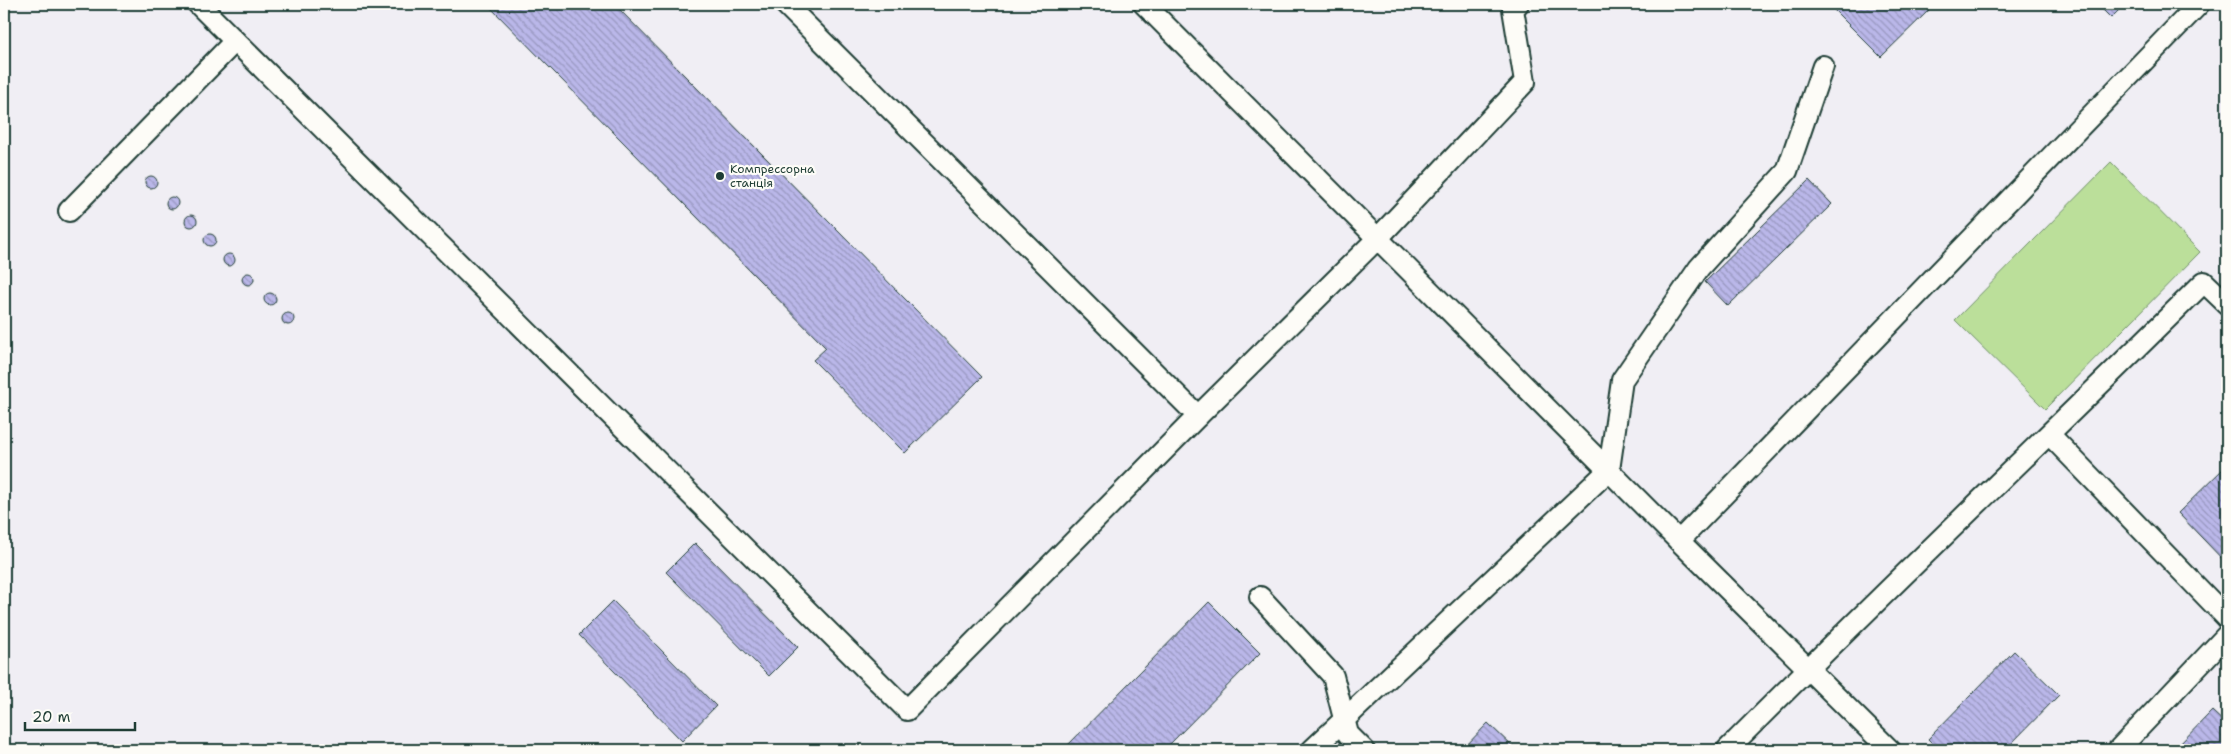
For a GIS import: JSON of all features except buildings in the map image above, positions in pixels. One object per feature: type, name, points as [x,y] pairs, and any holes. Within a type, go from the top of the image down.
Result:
[{"type":"lane","points":[[198,4],[907,710],[1198,416],[1378,238],[1525,82],[1513,9],[1518,4]]},
{"type":"lane","points":[[785,4],[1198,416]]},
{"type":"lane","points":[[1144,4],[1679,542],[1890,750]]},
{"type":"lane","points":[[1679,542],[2199,4]]},
{"type":"lane","points":[[70,211],[235,41]]},
{"type":"lane","points":[[1312,750],[1609,470],[1622,380],[1699,268],[1787,171],[1823,66]]},
{"type":"lane","points":[[1727,750],[1807,669],[2050,435],[2204,282],[2227,304]]},
{"type":"lane","points":[[2050,435],[2227,618]]},
{"type":"lane","points":[[1260,597],[1333,676],[1348,734],[1364,750]]},
{"type":"lane","points":[[2118,750],[2227,635]]},
{"type":"green space","points":[[2111,162],[2200,252],[2045,409],[1955,320]]},
{"type":"place","name":"Компрессорна станція","points":[[720,176]]}]
